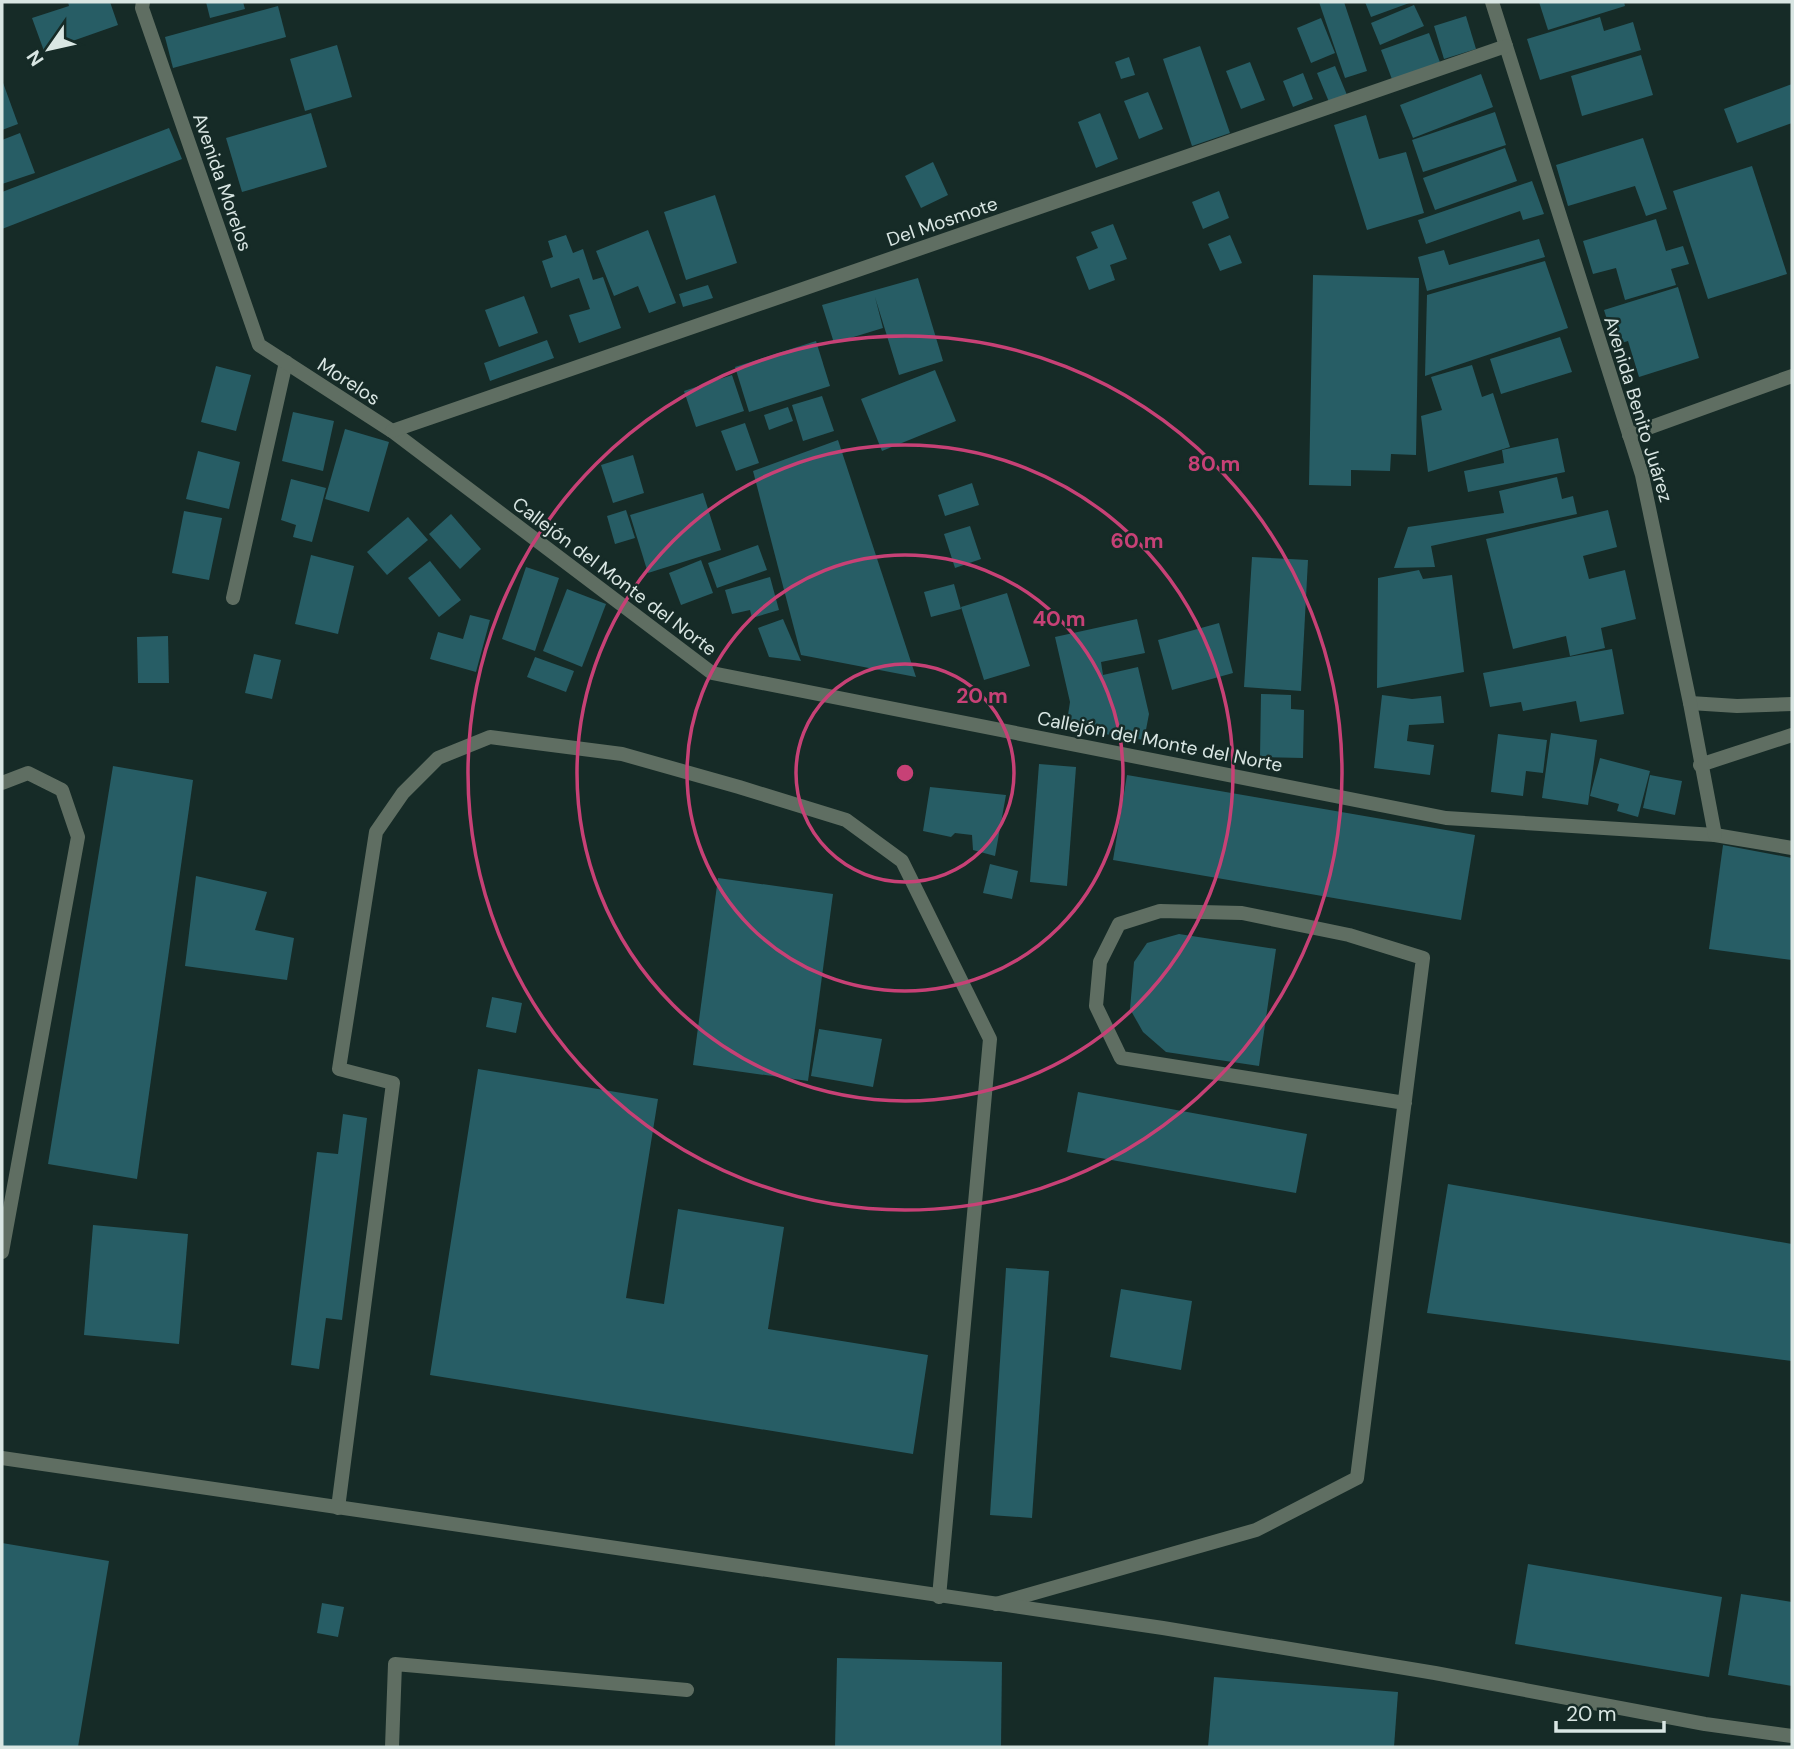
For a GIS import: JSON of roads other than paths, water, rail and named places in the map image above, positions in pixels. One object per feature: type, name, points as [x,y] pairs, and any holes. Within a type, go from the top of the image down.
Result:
[{"type":"street","name":"Avenida Morelos","points":[[143,2],[142,8],[259,345],[286,362]]},
{"type":"street","name":"Avenida Benito Juárez","points":[[1492,2],[1642,475],[1715,835]]},
{"type":"street","name":"Del Mosmote","points":[[392,431],[1506,46]]},
{"type":"street","name":"Morelos","points":[[286,362],[392,431]]},
{"type":"street","points":[[233,598],[286,362]]},
{"type":"street","points":[[1629,435],[1792,376]]},
{"type":"street","name":"Callejón del Monte del Norte","points":[[392,431],[712,673],[1446,818],[1715,835],[1792,848]]},
{"type":"street","points":[[1690,703],[1792,705]]},
{"type":"street","points":[[1700,765],[1792,735]]},
{"type":"street","points":[[338,1508],[393,1083],[339,1069],[376,832],[404,793],[438,758],[490,737],[622,754],[846,820],[902,860],[990,1039],[939,1597]]},
{"type":"street","points":[[2,783],[28,773],[62,790],[78,837],[5,1215],[2,1252]]},
{"type":"street","points":[[994,1604],[1256,1530],[1357,1478],[1405,1103],[1423,958],[1349,934],[1242,913],[1160,911],[1119,924],[1100,962],[1096,1006],[1121,1058],[1405,1103]]},
{"type":"street","points":[[2,1458],[1163,1628],[1435,1673],[1705,1724],[1792,1736]]},
{"type":"street","points":[[392,1747],[395,1664],[687,1690]]}]
